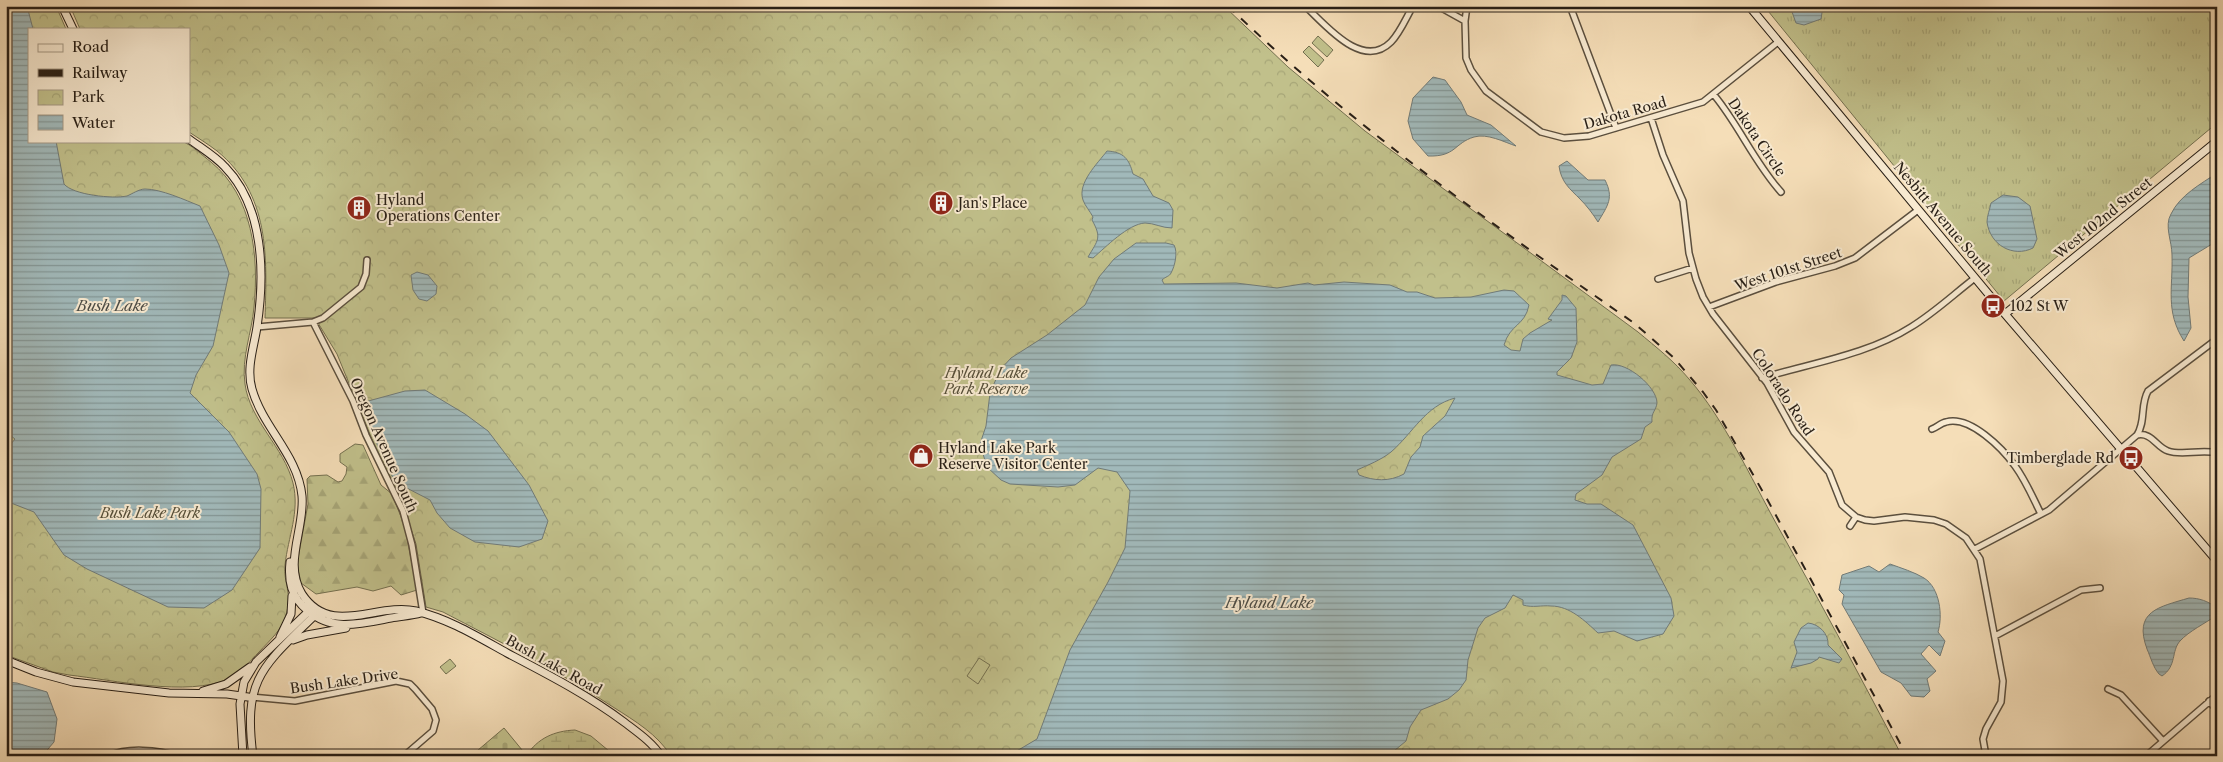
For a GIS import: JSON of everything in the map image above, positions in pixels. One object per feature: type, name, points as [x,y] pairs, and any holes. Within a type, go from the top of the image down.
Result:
[{"type":"street","points":[[62,6],[73,28]]},
{"type":"street","points":[[1305,6],[1352,48],[1368,52],[1384,48],[1391,42],[1413,6]]},
{"type":"street","points":[[1438,6],[1465,21]]},
{"type":"street","name":"Dakota Road","points":[[1468,6],[1465,21],[1466,58],[1477,81],[1496,100],[1540,132],[1564,138],[1589,136],[1693,106],[1714,95],[1778,42]]},
{"type":"street","points":[[1570,6],[1616,128]]},
{"type":"street","name":"Nesbitt Avenue South","points":[[1748,6],[2005,314],[2123,446],[2217,561]]},
{"type":"street","name":"Dakota Circle","points":[[1714,95],[1732,119],[1761,168],[1781,192]]},
{"type":"street","name":"Colorado Road","points":[[1651,118],[1662,155],[1683,202],[1693,268],[1709,307],[1774,395],[1794,432],[1829,472],[1842,505],[1856,517]]},
{"type":"street","points":[[190,140],[224,166],[236,180],[250,207],[259,252],[260,296],[250,367],[252,388],[262,412],[297,474],[302,499],[294,562],[295,577],[312,612]]},
{"type":"street","name":"West 102nd Street","points":[[2005,314],[2217,141]]},
{"type":"street","name":"West 101st Street","points":[[1709,307],[1776,282],[1835,266],[1855,258],[1918,210]]},
{"type":"street","points":[[257,327],[313,322],[323,318],[361,287],[366,274],[367,260]]},
{"type":"street","points":[[1658,279],[1693,268]]},
{"type":"street","points":[[1762,378],[1865,349],[1897,335],[1912,327],[1975,278]]},
{"type":"street","name":"Oregon Avenue South","points":[[313,322],[353,401],[366,435],[403,511],[412,545],[423,613]]},
{"type":"street","points":[[1975,549],[2058,503],[2137,435],[2143,423],[2143,403],[2148,391],[2217,339]]},
{"type":"street","points":[[1932,429],[1946,422],[1954,421],[1976,428],[1998,446],[2016,466],[2041,514]]},
{"type":"street","points":[[2137,435],[2148,435],[2162,448],[2169,451],[2197,450],[2217,453]]},
{"type":"street","points":[[1850,526],[1856,517],[1874,521],[1905,517],[1934,520],[1957,530],[1975,549],[1984,570],[2002,670],[2003,692],[2001,702],[1986,729],[1983,746],[1986,756]]},
{"type":"street","points":[[297,533],[290,559],[289,581],[296,599],[312,612],[336,625],[358,624]]},
{"type":"street","points":[[1996,636],[2081,590],[2100,588]]},
{"type":"street","points":[[279,639],[291,614],[292,590]]},
{"type":"street","name":"Bush Lake Road","points":[[312,612],[336,617],[348,617],[402,610],[423,613],[455,625],[575,690],[639,733],[661,756]]},
{"type":"street","points":[[194,693],[226,684],[237,678],[279,639],[312,612]]},
{"type":"street","points":[[243,756],[240,719],[247,697],[263,668],[312,612]]},
{"type":"street","points":[[282,648],[295,639],[307,635],[423,613]]},
{"type":"street","points":[[6,660],[36,672],[72,682],[150,692],[247,697]]},
{"type":"street","points":[[252,756],[250,718],[244,682],[256,662]]},
{"type":"street","name":"Bush Lake Drive","points":[[247,697],[295,700],[396,681],[410,684],[432,709],[436,720],[433,731],[404,756]]},
{"type":"street","points":[[2108,689],[2121,695],[2163,741]]},
{"type":"street","points":[[2146,756],[2217,695]]},
{"type":"street","points":[[2209,701],[2217,710]]},
{"type":"street","points":[[1975,746],[1983,746]]},
{"type":"street","points":[[110,756],[124,750],[132,750],[177,756]]},
{"type":"green space","name":"Bush Lake","points":[[6,6],[56,6],[66,28],[28,28],[28,142],[183,142],[197,150],[225,176],[236,192],[244,210],[254,248],[255,268],[253,316],[244,365],[245,384],[253,410],[289,470],[293,483],[295,504],[285,565],[289,600],[282,625],[249,663],[228,679],[211,684],[192,687],[150,686],[69,675],[53,672],[6,655]]},
{"type":"green space","name":"Hyland Lake Park Reserve","points":[[70,6],[1224,6],[1288,67],[1365,131],[1638,332],[1683,372],[1714,412],[1736,449],[1902,756],[671,756],[659,741],[645,729],[572,681],[443,612],[426,607],[416,544],[403,505],[375,447],[337,354],[315,318],[265,318],[265,250],[262,228],[256,207],[247,187],[234,168],[217,151],[190,133],[190,28],[80,28]]},
{"type":"green space","points":[[1764,6],[2217,6],[2217,123],[2004,301]]},
{"type":"green space","points":[[1318,36],[1333,50],[1327,57],[1312,43]]},
{"type":"green space","points":[[1309,46],[1324,60],[1318,67],[1303,52]]},
{"type":"green space","points":[[355,444],[363,445],[381,485],[392,494],[405,527],[417,590],[401,595],[391,586],[373,591],[357,587],[316,594],[301,583],[297,564],[308,504],[307,479],[310,476],[327,475],[338,482],[342,481],[347,467],[340,462],[340,454]]},
{"type":"green space","points":[[979,658],[990,665],[978,684],[967,676]]},
{"type":"green space","points":[[450,659],[456,666],[446,674],[440,667]]},
{"type":"green space","points":[[504,728],[527,756],[471,756]]},
{"type":"green space","points":[[575,730],[591,736],[615,756],[526,756],[541,740],[553,734]]},
{"type":"water","name":"Bush Lake","points":[[6,6],[27,6],[33,28],[28,28],[28,142],[56,142],[64,184],[76,191],[121,197],[140,190],[151,189],[173,195],[200,206],[219,245],[229,273],[213,346],[196,375],[190,393],[229,432],[257,474],[261,489],[260,548],[232,590],[204,608],[168,607],[87,569],[64,555],[34,512],[6,501],[6,450],[15,439],[6,432]]},
{"type":"water","points":[[1786,6],[1823,6],[1821,19],[1804,25],[1796,23],[1791,9]]},
{"type":"water","points":[[1433,77],[1445,80],[1461,102],[1467,115],[1491,125],[1516,146],[1495,138],[1479,136],[1467,140],[1450,152],[1437,156],[1428,156],[1413,139],[1408,121],[1413,98]]},
{"type":"water","points":[[1107,151],[1118,153],[1125,157],[1130,164],[1133,174],[1143,179],[1153,196],[1169,203],[1173,210],[1172,228],[1148,223],[1138,224],[1117,237],[1093,258],[1088,257],[1098,239],[1098,235],[1092,220],[1093,217],[1083,200],[1082,194],[1089,174]]},
{"type":"water","points":[[1567,161],[1588,180],[1605,180],[1608,186],[1609,201],[1598,222],[1564,181],[1559,166]]},
{"type":"water","points":[[2217,173],[2217,241],[2189,258],[2188,297],[2191,328],[2184,341],[2174,320],[2172,310],[2172,250],[2168,224],[2175,207],[2180,201]]},
{"type":"water","points":[[2003,195],[2018,197],[2030,206],[2037,239],[2033,248],[2025,251],[2010,250],[1998,243],[1989,230],[1987,222],[1991,203]]},
{"type":"water","name":"Hyland Lake","points":[[1136,243],[1166,243],[1174,245],[1176,251],[1175,263],[1170,274],[1162,280],[1164,284],[1236,283],[1277,288],[1308,283],[1314,285],[1344,282],[1390,285],[1407,292],[1417,292],[1435,298],[1471,297],[1504,290],[1514,291],[1529,305],[1524,317],[1510,333],[1504,345],[1511,350],[1520,351],[1523,339],[1552,320],[1548,319],[1562,300],[1562,295],[1566,296],[1576,308],[1577,342],[1571,358],[1557,372],[1557,375],[1592,385],[1603,384],[1611,365],[1618,365],[1633,371],[1647,383],[1656,397],[1657,403],[1652,416],[1652,422],[1645,427],[1641,439],[1612,457],[1602,475],[1576,494],[1575,500],[1587,504],[1601,504],[1633,525],[1671,598],[1674,616],[1663,634],[1637,641],[1614,631],[1598,633],[1571,611],[1551,606],[1523,605],[1523,600],[1513,595],[1505,608],[1485,618],[1478,628],[1468,660],[1466,680],[1459,690],[1448,699],[1421,710],[1410,727],[1406,741],[1388,756],[1004,756],[1037,739],[1070,650],[1125,548],[1130,491],[1117,472],[1098,468],[1075,485],[1058,487],[1010,484],[1001,480],[987,467],[980,444],[986,426],[990,393],[1000,370],[1011,358],[1047,335],[1085,305],[1099,277],[1114,259]],"holes":[[[1455,398],[1445,416],[1423,436],[1420,447],[1411,457],[1404,474],[1382,480],[1359,475],[1357,470],[1391,452],[1435,407]]]},
{"type":"water","points":[[417,272],[428,275],[437,286],[436,294],[427,301],[419,299],[413,290],[411,275]]},
{"type":"water","points":[[425,390],[465,414],[488,431],[529,485],[548,521],[542,539],[519,547],[475,542],[450,528],[437,513],[430,500],[395,482],[379,449],[361,403],[405,391]]},
{"type":"water","points":[[1890,564],[1924,578],[1934,588],[1937,595],[1940,611],[1938,632],[1945,641],[1940,656],[1929,645],[1921,654],[1936,671],[1927,679],[1930,691],[1924,697],[1911,696],[1901,683],[1881,672],[1842,604],[1844,595],[1839,590],[1842,575],[1869,566],[1879,572]]},
{"type":"water","points":[[2189,598],[2200,599],[2210,603],[2217,608],[2217,615],[2193,630],[2180,641],[2170,668],[2162,676],[2155,668],[2147,649],[2143,626],[2146,619],[2159,608]]},
{"type":"water","points":[[1808,623],[1816,625],[1825,633],[1828,645],[1842,659],[1839,663],[1819,657],[1811,663],[1791,668],[1797,652],[1794,642],[1801,628]]},
{"type":"water","points":[[6,682],[17,683],[47,692],[57,719],[54,742],[42,756],[6,756]]},
{"type":"railway","points":[[1228,6],[1275,50],[1374,133],[1476,211],[1634,323],[1674,358],[1716,410],[1767,499],[1907,756]]},
{"type":"place","name":"Jan's Place","points":[[941,203]]},
{"type":"place","name":"Hyland Operations Center","points":[[359,208]]},
{"type":"place","name":"102 St W","points":[[1993,306]]},
{"type":"place","name":"Hyland Lake Park Reserve Visitor Center","points":[[921,456]]},
{"type":"place","name":"Timberglade Rd","points":[[2131,458]]},
{"type":"park label","name":"Bush Lake Park","points":[[150,513]]}]
